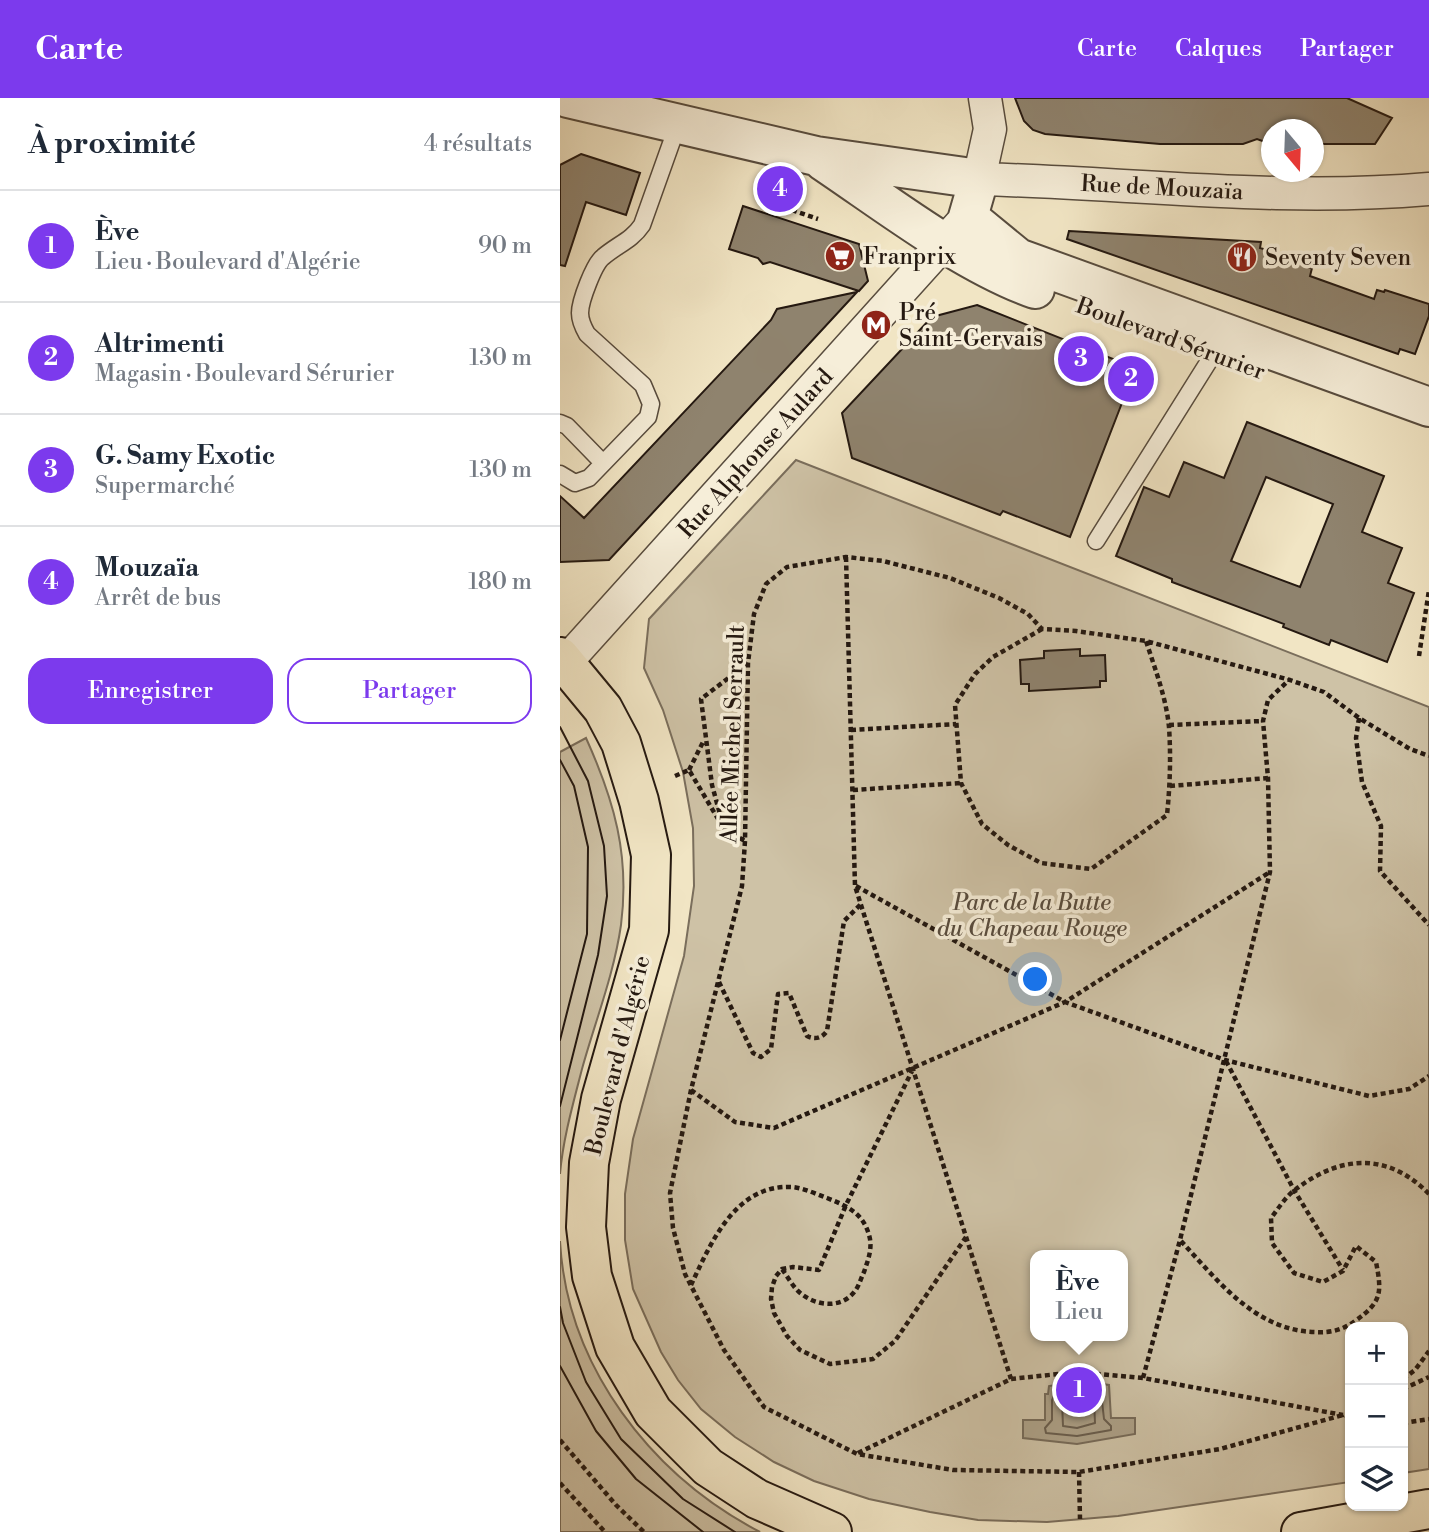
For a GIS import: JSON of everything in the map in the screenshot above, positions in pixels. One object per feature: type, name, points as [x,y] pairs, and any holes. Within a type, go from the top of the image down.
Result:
[{"type":"main road","name":"Boulevard d'Algérie","points":[[563,660],[603,709],[621,743],[639,801],[651,855],[649,930],[601,1099],[589,1163],[586,1227],[592,1276],[615,1347],[653,1412],[718,1474],[757,1499],[832,1532]]},
{"type":"main road","points":[[1301,1532],[1429,1509]]},
{"type":"street","name":"Boulevard Sérurier","points":[[568,98],[816,156],[979,179]]},
{"type":"street","points":[[956,229],[979,179],[990,129],[985,98]]},
{"type":"street","name":"Boulevard Sérurier","points":[[816,156],[956,229],[1044,269],[1429,407]]},
{"type":"street","name":"Rue de Mouzaïa","points":[[979,179],[1246,192],[1374,194],[1429,189]]},
{"type":"street","name":"Boulevard Sérurier","points":[[956,229],[1005,279],[1214,353],[1429,434]]},
{"type":"street","name":"Rue Alphonse Aulard","points":[[563,660],[956,229]]},
{"type":"lane","points":[[560,474],[568,481],[580,482],[589,478],[648,416],[651,404],[643,385],[587,334],[580,311],[595,265],[634,236],[642,225],[678,124]]},
{"type":"lane","points":[[1096,541],[1214,353]]},
{"type":"lane","points":[[560,423],[603,463]]},
{"type":"path","points":[[792,209],[818,219]]},
{"type":"path","points":[[846,557],[855,886],[1011,1379]]},
{"type":"path","name":"Allée Michel Serrault","points":[[1042,629],[1028,614],[999,598],[950,578],[883,561],[846,557],[787,567],[766,584],[754,614],[748,663],[742,886],[691,1090],[670,1193],[673,1228],[685,1274],[724,1350],[764,1407],[857,1454],[953,1470],[1079,1472],[1220,1448],[1343,1415]]},
{"type":"path","points":[[1419,656],[1429,590]]},
{"type":"path","points":[[1146,641],[1162,691],[1169,725],[1170,786],[1167,815],[1091,869],[1041,863],[1008,845],[982,824],[961,783],[956,705],[975,674],[993,657],[1042,629],[1146,641],[1290,680],[1324,692],[1359,718],[1410,749],[1429,756]]},
{"type":"path","points":[[724,829],[704,740],[701,699],[748,663]]},
{"type":"path","points":[[1143,1378],[1181,1240],[1270,872],[1268,778],[1263,721],[1268,700],[1290,680]]},
{"type":"path","points":[[1359,718],[1356,738],[1362,782],[1381,827],[1380,871],[1429,925]]},
{"type":"path","points":[[1169,725],[1263,721]]},
{"type":"path","points":[[851,730],[956,724]]},
{"type":"path","points":[[675,776],[689,770],[704,740]]},
{"type":"path","points":[[689,770],[724,829],[745,841]]},
{"type":"path","points":[[1170,786],[1268,778]]},
{"type":"path","points":[[853,790],[961,783]]},
{"type":"path","points":[[691,1090],[735,1122],[774,1128],[1065,1002],[1270,872]]},
{"type":"path","points":[[855,886],[1065,1002],[1225,1060],[1369,1096],[1409,1089],[1429,1076]]},
{"type":"path","points":[[718,981],[754,1054],[761,1056],[771,1049],[778,994],[789,993],[807,1036],[816,1039],[822,1037],[827,1031],[844,921],[861,904]]},
{"type":"path","points":[[1225,1060],[1294,1190],[1343,1271]]},
{"type":"path","points":[[913,1068],[846,1206],[819,1270],[793,1267],[782,1269],[772,1287],[773,1306],[787,1336],[800,1350],[830,1364],[873,1359],[895,1341],[967,1237]]},
{"type":"path","points":[[1181,1240],[1233,1297],[1258,1316],[1298,1332],[1345,1328],[1373,1309],[1381,1286],[1376,1262],[1356,1247],[1343,1271],[1323,1282],[1294,1273],[1272,1243],[1270,1218],[1294,1190],[1343,1164],[1368,1162],[1400,1170],[1429,1192]]},
{"type":"path","points":[[691,1285],[717,1231],[730,1215],[759,1194],[792,1187],[846,1206],[859,1215],[869,1236],[870,1253],[854,1292],[841,1303],[824,1304],[798,1291],[782,1269]]},
{"type":"path","points":[[1408,1375],[1429,1351]]},
{"type":"path","points":[[857,1454],[1011,1379],[1077,1372],[1143,1378],[1343,1415]]},
{"type":"path","points":[[1408,1387],[1429,1377]]},
{"type":"path","points":[[1408,1422],[1429,1419]]},
{"type":"path","points":[[560,1440],[616,1505],[644,1532]]},
{"type":"path","points":[[1079,1472],[1080,1519]]},
{"type":"path","points":[[560,1483],[605,1532]]},
{"type":"green space","name":"Parc de la Butte du Chapeau Rouge","points":[[796,460],[1429,707],[1429,1469],[1408,1472],[1408,1322],[1345,1322],[1345,1483],[1118,1516],[1047,1522],[978,1520],[869,1499],[814,1481],[774,1462],[735,1437],[701,1409],[678,1380],[661,1352],[633,1289],[625,1240],[625,1194],[633,1139],[684,956],[694,886],[693,828],[683,772],[663,710],[644,668],[649,619]]},
{"type":"green space","points":[[586,738],[612,806],[621,851],[623,899],[614,962],[575,1095],[560,1174],[560,752]]},
{"type":"green space","points":[[560,1241],[566,1287],[579,1332],[598,1373],[622,1412],[651,1448],[684,1480],[720,1508],[760,1532],[560,1532]]},
{"type":"water","points":[[1078,1381],[1109,1385],[1111,1418],[1135,1418],[1135,1434],[1077,1444],[1023,1438],[1023,1420],[1045,1420],[1045,1394],[1048,1394],[1049,1386]]},
{"type":"building","points":[[1015,98],[1347,98],[1392,118],[1375,144],[1324,144],[1324,119],[1261,119],[1261,140],[1257,139],[1243,144],[1160,144],[1045,134],[1033,130],[1024,121]]},
{"type":"building","points":[[581,154],[640,173],[626,215],[586,202],[565,266],[560,265],[560,165]]},
{"type":"building","points":[[743,206],[859,244],[868,281],[859,291],[770,262],[763,264],[758,258],[729,249]]},
{"type":"building","points":[[1069,231],[1261,242],[1260,248],[1308,262],[1307,267],[1312,268],[1310,276],[1374,299],[1377,290],[1385,290],[1429,304],[1429,316],[1415,354],[1400,349],[1398,354],[1067,239]]},
{"type":"building","points":[[857,292],[609,560],[560,562],[560,496],[584,518],[771,320],[777,309]]},
{"type":"building","points":[[977,305],[1141,370],[1132,392],[1127,390],[1070,537],[1003,511],[1000,515],[852,458],[842,413],[932,317]]},
{"type":"building","points":[[1247,422],[1384,476],[1362,532],[1402,548],[1388,583],[1414,593],[1387,662],[1331,640],[1329,645],[1283,627],[1284,624],[1172,582],[1172,579],[1116,556],[1144,487],[1169,497],[1184,462],[1224,478]],"holes":[[[1266,477],[1333,504],[1300,587],[1231,561]]]},
{"type":"building","points":[[1080,649],[1080,656],[1105,655],[1106,681],[1100,681],[1100,687],[1029,691],[1029,684],[1021,684],[1020,660],[1044,658],[1044,651]]},
{"type":"tram line","points":[[560,727],[588,781],[604,846],[607,896],[598,955],[560,1106]]},
{"type":"tram line","points":[[560,760],[574,786],[588,847],[587,934],[560,1040]]},
{"type":"tram line","points":[[560,1307],[563,1323],[586,1382],[621,1439],[683,1499],[735,1532]]},
{"type":"tram line","points":[[560,1366],[596,1431],[636,1479],[703,1532]]},
{"type":"place","name":"Mouzaïa","points":[[780,189]]},
{"type":"place","name":"Franprix","points":[[840,256]]},
{"type":"place","name":"Seventy Seven","points":[[1242,257]]},
{"type":"place","name":"Pré Saint-Gervais","points":[[876,325]]},
{"type":"place","name":"G. Samy Exotic","points":[[1081,359]]},
{"type":"place","name":"Altrimenti","points":[[1131,379]]},
{"type":"place","name":"Ève","points":[[1079,1390]]}]
